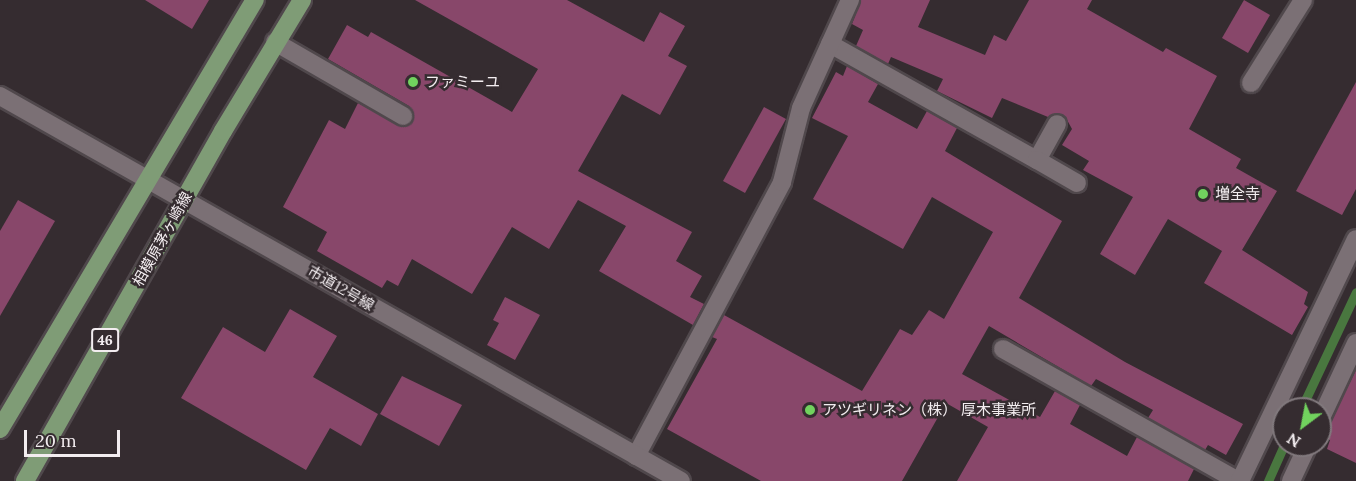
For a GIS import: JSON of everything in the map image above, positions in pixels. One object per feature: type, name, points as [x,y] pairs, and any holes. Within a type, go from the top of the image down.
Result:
[{"type":"main road","points":[[0,429],[255,0]]},
{"type":"main road","name":"相模原茅ヶ崎線","points":[[25,481],[275,42],[302,0]]},
{"type":"street","points":[[636,456],[782,182],[801,108],[850,0]]},
{"type":"street","points":[[1251,83],[1302,0]]},
{"type":"street","points":[[275,42],[403,116]]},
{"type":"street","points":[[830,44],[1077,183]]},
{"type":"street","name":"市道12号線","points":[[0,96],[681,481]]},
{"type":"street","points":[[1037,160],[1057,124]]},
{"type":"street","points":[[1004,349],[1239,481],[1356,239]]},
{"type":"street","points":[[1331,397],[1356,343]]},
{"type":"street","points":[[1291,481],[1302,457]]},
{"type":"building","points":[[145,0],[209,0],[192,29]]},
{"type":"building","points":[[415,0],[567,0],[644,42],[660,12],[685,26],[668,56],[687,66],[660,115],[622,94],[578,171],[692,232],[676,261],[702,276],[690,297],[704,304],[693,325],[599,271],[626,226],[578,200],[549,249],[512,227],[472,294],[412,259],[398,286],[387,280],[382,288],[317,251],[327,232],[283,207],[329,120],[345,129],[358,103],[402,127],[409,125],[414,117],[409,106],[328,59],[347,25],[368,37],[371,32],[512,112],[538,69]]},
{"type":"building","points":[[861,0],[930,0],[918,27],[985,55],[994,35],[1006,41],[1029,0],[1092,0],[1087,9],[1163,52],[1166,48],[1217,76],[1189,129],[1241,159],[1236,168],[1277,191],[1242,250],[1308,292],[1304,304],[1308,307],[1292,335],[1204,283],[1222,251],[1168,219],[1135,275],[1100,254],[1133,197],[1083,170],[1089,161],[1062,145],[1072,129],[1066,118],[1057,113],[1048,117],[1002,98],[992,118],[937,91],[943,79],[891,57],[888,64],[856,46],[863,30],[852,24]]},
{"type":"building","points":[[1244,0],[1270,15],[1248,53],[1222,38]]},
{"type":"building","points":[[847,66],[878,84],[868,102],[917,129],[927,111],[957,128],[945,151],[1062,221],[1019,298],[1125,362],[1243,424],[1226,455],[1208,445],[1205,450],[1148,418],[1153,410],[1096,379],[1091,386],[989,326],[962,374],[1040,417],[1055,391],[1080,405],[1070,424],[1127,456],[1137,437],[1194,469],[1188,481],[957,481],[988,427],[946,403],[902,481],[761,481],[667,429],[717,339],[712,337],[724,315],[862,391],[900,329],[912,335],[929,310],[944,319],[993,232],[932,197],[903,249],[813,199],[848,136],[812,118],[836,72],[843,76]]},
{"type":"building","points":[[1356,82],[1356,189],[1342,215],[1296,191]]},
{"type":"building","points":[[764,107],[786,119],[745,193],[723,181]]},
{"type":"building","points":[[18,200],[55,221],[0,316],[0,231]]},
{"type":"building","points":[[505,297],[540,315],[515,360],[487,345],[499,323],[493,320]]},
{"type":"building","points":[[290,309],[337,336],[313,377],[378,414],[361,446],[330,428],[306,470],[181,398],[223,327],[265,352]]},
{"type":"building","points":[[1356,370],[1356,463],[1332,451],[1332,419]]},
{"type":"building","points":[[402,376],[462,405],[439,446],[380,414]]},
{"type":"waterway","points":[[1307,397],[1356,292]]},
{"type":"waterway","points":[[1268,481],[1279,457]]},
{"type":"place","name":"ファミーユ","points":[[413,82]]},
{"type":"place","name":"増全寺","points":[[1203,194]]},
{"type":"place","name":"アツギリネン（株） 厚木事業所","points":[[810,410]]}]
